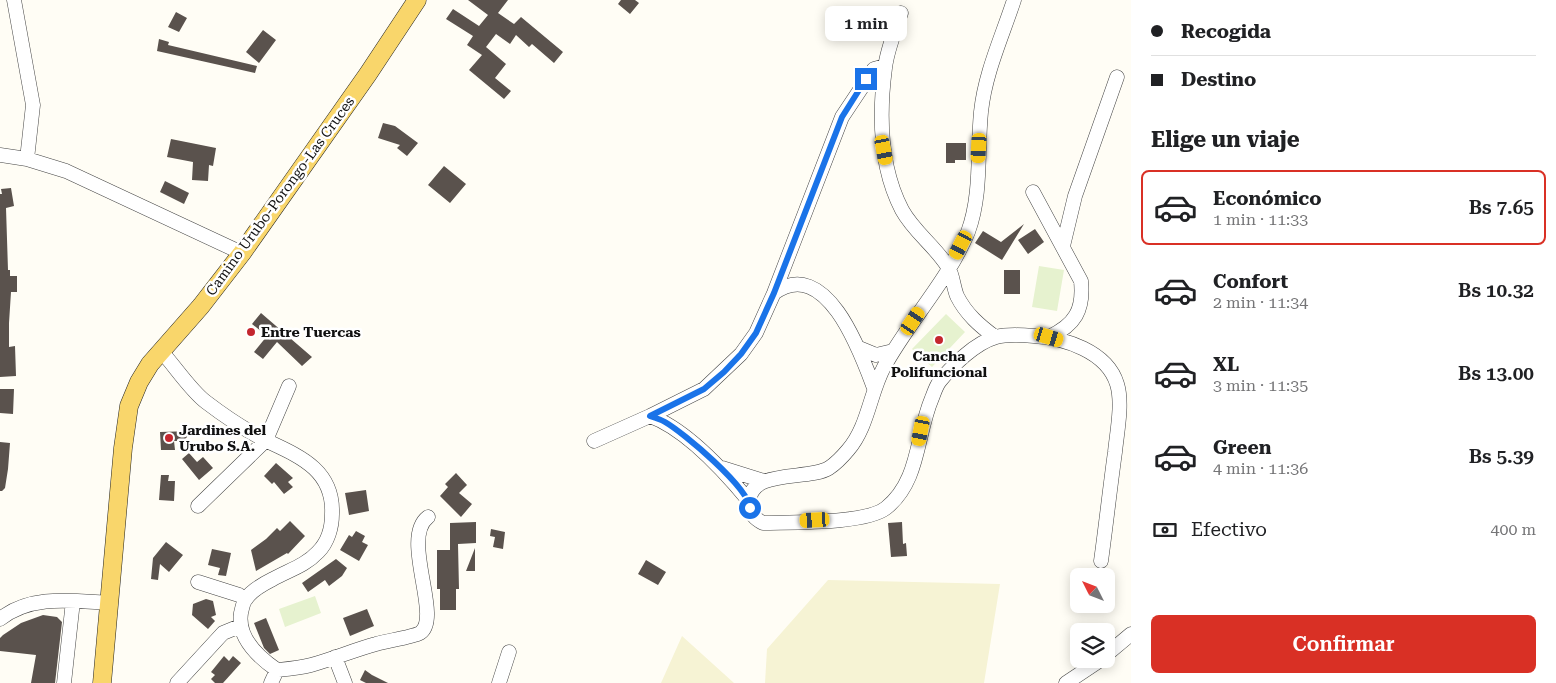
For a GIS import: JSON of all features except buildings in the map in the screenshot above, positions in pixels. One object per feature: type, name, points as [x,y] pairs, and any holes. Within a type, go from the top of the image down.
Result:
[{"type":"main road","name":"Camino Urubo-Porongo-Las Cruces","points":[[102,683],[123,448],[129,406],[139,382],[150,364],[207,299],[242,253],[368,74],[417,0]]},
{"type":"street","points":[[14,0],[33,105],[27,159]]},
{"type":"street","points":[[719,467],[764,481],[804,476],[829,468],[849,450],[863,426],[874,388],[893,350],[949,268],[968,233],[975,208],[981,112],[988,72],[1014,0]]},
{"type":"street","points":[[900,13],[885,66],[883,99],[884,150],[890,183],[903,211],[949,268],[957,295],[966,311],[980,326],[995,337]]},
{"type":"street","points":[[594,442],[704,389],[741,354],[756,333],[774,293],[842,117],[874,69],[885,66]]},
{"type":"street","points":[[1063,246],[1075,196],[1117,77]]},
{"type":"street","points":[[0,155],[27,159],[66,171],[242,253]]},
{"type":"street","points":[[1033,192],[1081,281],[1083,296],[1080,310],[1073,322],[1062,331],[1049,337]]},
{"type":"street","points":[[774,293],[781,287],[801,284],[810,287],[830,302],[847,325],[860,348],[874,388]]},
{"type":"street","points":[[650,416],[663,420],[675,428],[719,467],[749,501],[752,515],[763,523],[867,517],[884,509],[899,496],[915,460],[924,416],[939,383],[963,356],[995,337],[1021,334],[1049,337],[1089,351],[1106,365],[1117,384],[1125,409],[1101,561]]},
{"type":"street","points":[[860,348],[876,355],[893,350]]},
{"type":"street","points":[[161,351],[203,400],[266,440],[285,448],[307,461],[320,473],[328,488],[332,514],[329,535],[319,552],[301,566],[273,578],[245,599],[241,611],[240,626],[250,646],[262,660],[277,670],[310,665],[376,644],[420,633],[427,624],[428,613],[419,554],[420,530],[422,522],[428,518]]},
{"type":"street","points":[[198,506],[266,440],[289,386]]},
{"type":"street","points":[[749,501],[755,488],[764,481]]},
{"type":"street","points":[[198,582],[239,594],[245,599]]},
{"type":"street","points":[[0,619],[6,614],[42,600],[109,603]]},
{"type":"street","points":[[64,683],[73,601]]},
{"type":"street","points":[[177,683],[223,633],[240,626]]},
{"type":"street","points":[[1115,647],[1131,634]]},
{"type":"street","points":[[499,683],[509,652]]},
{"type":"street","points":[[336,657],[345,683]]},
{"type":"street","points":[[1066,683],[1088,668]]},
{"type":"street","points":[[270,683],[277,670]]},
{"type":"shaded area","points":[[828,580],[1000,584],[984,683],[765,683],[767,649]]},
{"type":"shaded area","points":[[682,636],[734,683],[661,683]]},
{"type":"green space","points":[[1039,266],[1064,270],[1057,311],[1032,307]]},
{"type":"green space","name":"Cancha Polifuncional","points":[[946,314],[965,332],[932,367],[912,349]]},
{"type":"green space","points":[[315,596],[321,613],[285,627],[279,609]]},
{"type":"place","name":"Entre Tuercas","points":[[251,332]]},
{"type":"place","name":"Cancha Polifuncional","points":[[939,340]]},
{"type":"place","name":"Jardines del Urubo S.A.","points":[[169,438]]},
{"type":"route","points":[[750,508],[749,501],[728,474],[675,428],[663,420],[650,416],[704,389],[741,354],[756,333],[774,293],[842,117],[866,79]]}]
